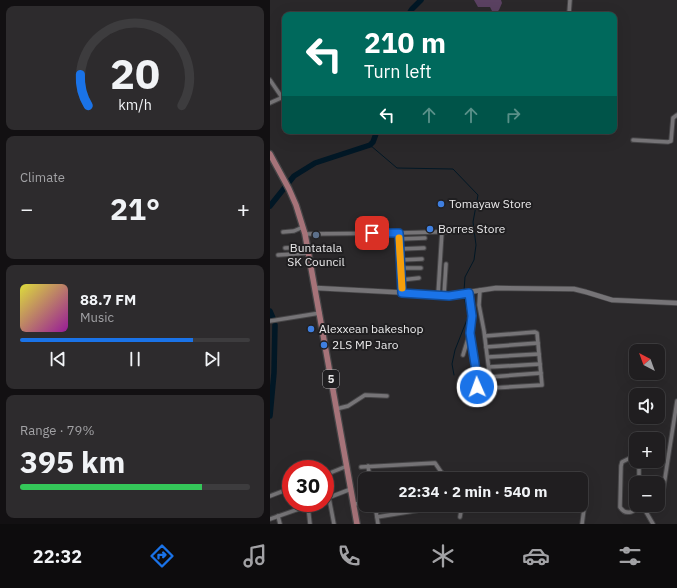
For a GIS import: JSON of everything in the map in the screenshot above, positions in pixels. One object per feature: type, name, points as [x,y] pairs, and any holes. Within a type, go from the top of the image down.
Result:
[{"type":"main road","name":"5","points":[[270,154],[296,205],[309,250],[357,524]]},
{"type":"street","points":[[569,12],[570,0]]},
{"type":"street","points":[[270,80],[281,95],[281,98],[270,103]]},
{"type":"street","points":[[633,140],[671,141],[673,118],[677,115]]},
{"type":"street","points":[[283,232],[303,227]]},
{"type":"street","points":[[438,295],[442,231]]},
{"type":"street","points":[[305,234],[468,231]]},
{"type":"street","points":[[399,233],[402,293]]},
{"type":"street","points":[[399,239],[425,238]]},
{"type":"street","points":[[285,248],[309,250]]},
{"type":"street","points":[[400,248],[424,248]]},
{"type":"street","points":[[278,255],[309,250]]},
{"type":"street","points":[[400,260],[422,258]]},
{"type":"street","points":[[444,295],[446,264]]},
{"type":"street","points":[[401,268],[421,268]]},
{"type":"street","points":[[401,280],[419,278]]},
{"type":"street","points":[[316,288],[438,295],[468,293],[496,288],[574,289],[612,300],[677,303]]},
{"type":"street","points":[[480,290],[479,305],[485,336],[492,394]]},
{"type":"street","points":[[463,355],[470,333],[472,316],[468,293]]},
{"type":"street","points":[[270,321],[320,313]]},
{"type":"street","points":[[466,381],[471,386],[478,386],[470,333]]},
{"type":"street","points":[[485,336],[537,333],[542,385],[491,388]]},
{"type":"street","points":[[486,347],[538,343]]},
{"type":"street","points":[[488,357],[539,354]]},
{"type":"street","points":[[489,367],[540,364]]},
{"type":"street","points":[[490,377],[541,373]]},
{"type":"street","points":[[336,408],[348,406],[365,395],[387,396]]},
{"type":"street","points":[[665,480],[676,418],[677,401]]},
{"type":"street","points":[[629,458],[622,462],[620,507],[622,511],[629,512]]},
{"type":"street","points":[[361,467],[435,464],[441,472]]},
{"type":"street","points":[[334,471],[347,466]]},
{"type":"street","points":[[368,466],[369,472]]},
{"type":"street","points":[[334,496],[351,489]]},
{"type":"street","points":[[270,496],[282,491]]},
{"type":"street","points":[[354,504],[358,504]]},
{"type":"street","points":[[270,519],[290,512]]},
{"type":"street","points":[[309,512],[310,524]]},
{"type":"street","points":[[332,512],[334,524]]},
{"type":"street","points":[[376,512],[378,524]]},
{"type":"street","points":[[377,517],[408,512]]},
{"type":"street","points":[[460,517],[461,512]]},
{"type":"street","points":[[582,524],[584,512]]},
{"type":"street","points":[[646,512],[653,524]]},
{"type":"street","points":[[278,516],[280,524]]},
{"type":"shaded area","points":[[474,0],[501,0],[502,3],[497,12],[492,12],[490,7],[478,7]]},
{"type":"waterway","points":[[410,12],[421,0]]},
{"type":"waterway","points":[[270,206],[294,176],[315,163],[370,145],[373,142],[376,134]]},
{"type":"waterway","points":[[370,145],[397,168],[453,169],[478,195],[473,222],[476,245],[474,260],[465,277],[464,291]]},
{"type":"waterway","points":[[454,375],[452,364],[455,350],[468,317],[464,295]]},
{"type":"waterway","points":[[270,311],[273,318]]},
{"type":"waterway","points":[[270,416],[274,373],[275,325]]},
{"type":"slow traffic","points":[[399,238],[402,288]]},
{"type":"place","name":"Tomayaw Store","points":[[441,204]]},
{"type":"place","name":"Borres Store","points":[[430,229]]},
{"type":"place","name":"Buntatala SK Council","points":[[316,235]]},
{"type":"place","name":"Alexxean bakeshop","points":[[311,329]]},
{"type":"place","name":"2LS MP Jaro","points":[[324,345]]},
{"type":"route","points":[[372,233],[399,233],[402,293],[449,296],[469,293],[472,316],[470,333],[478,383],[477,387]]}]
